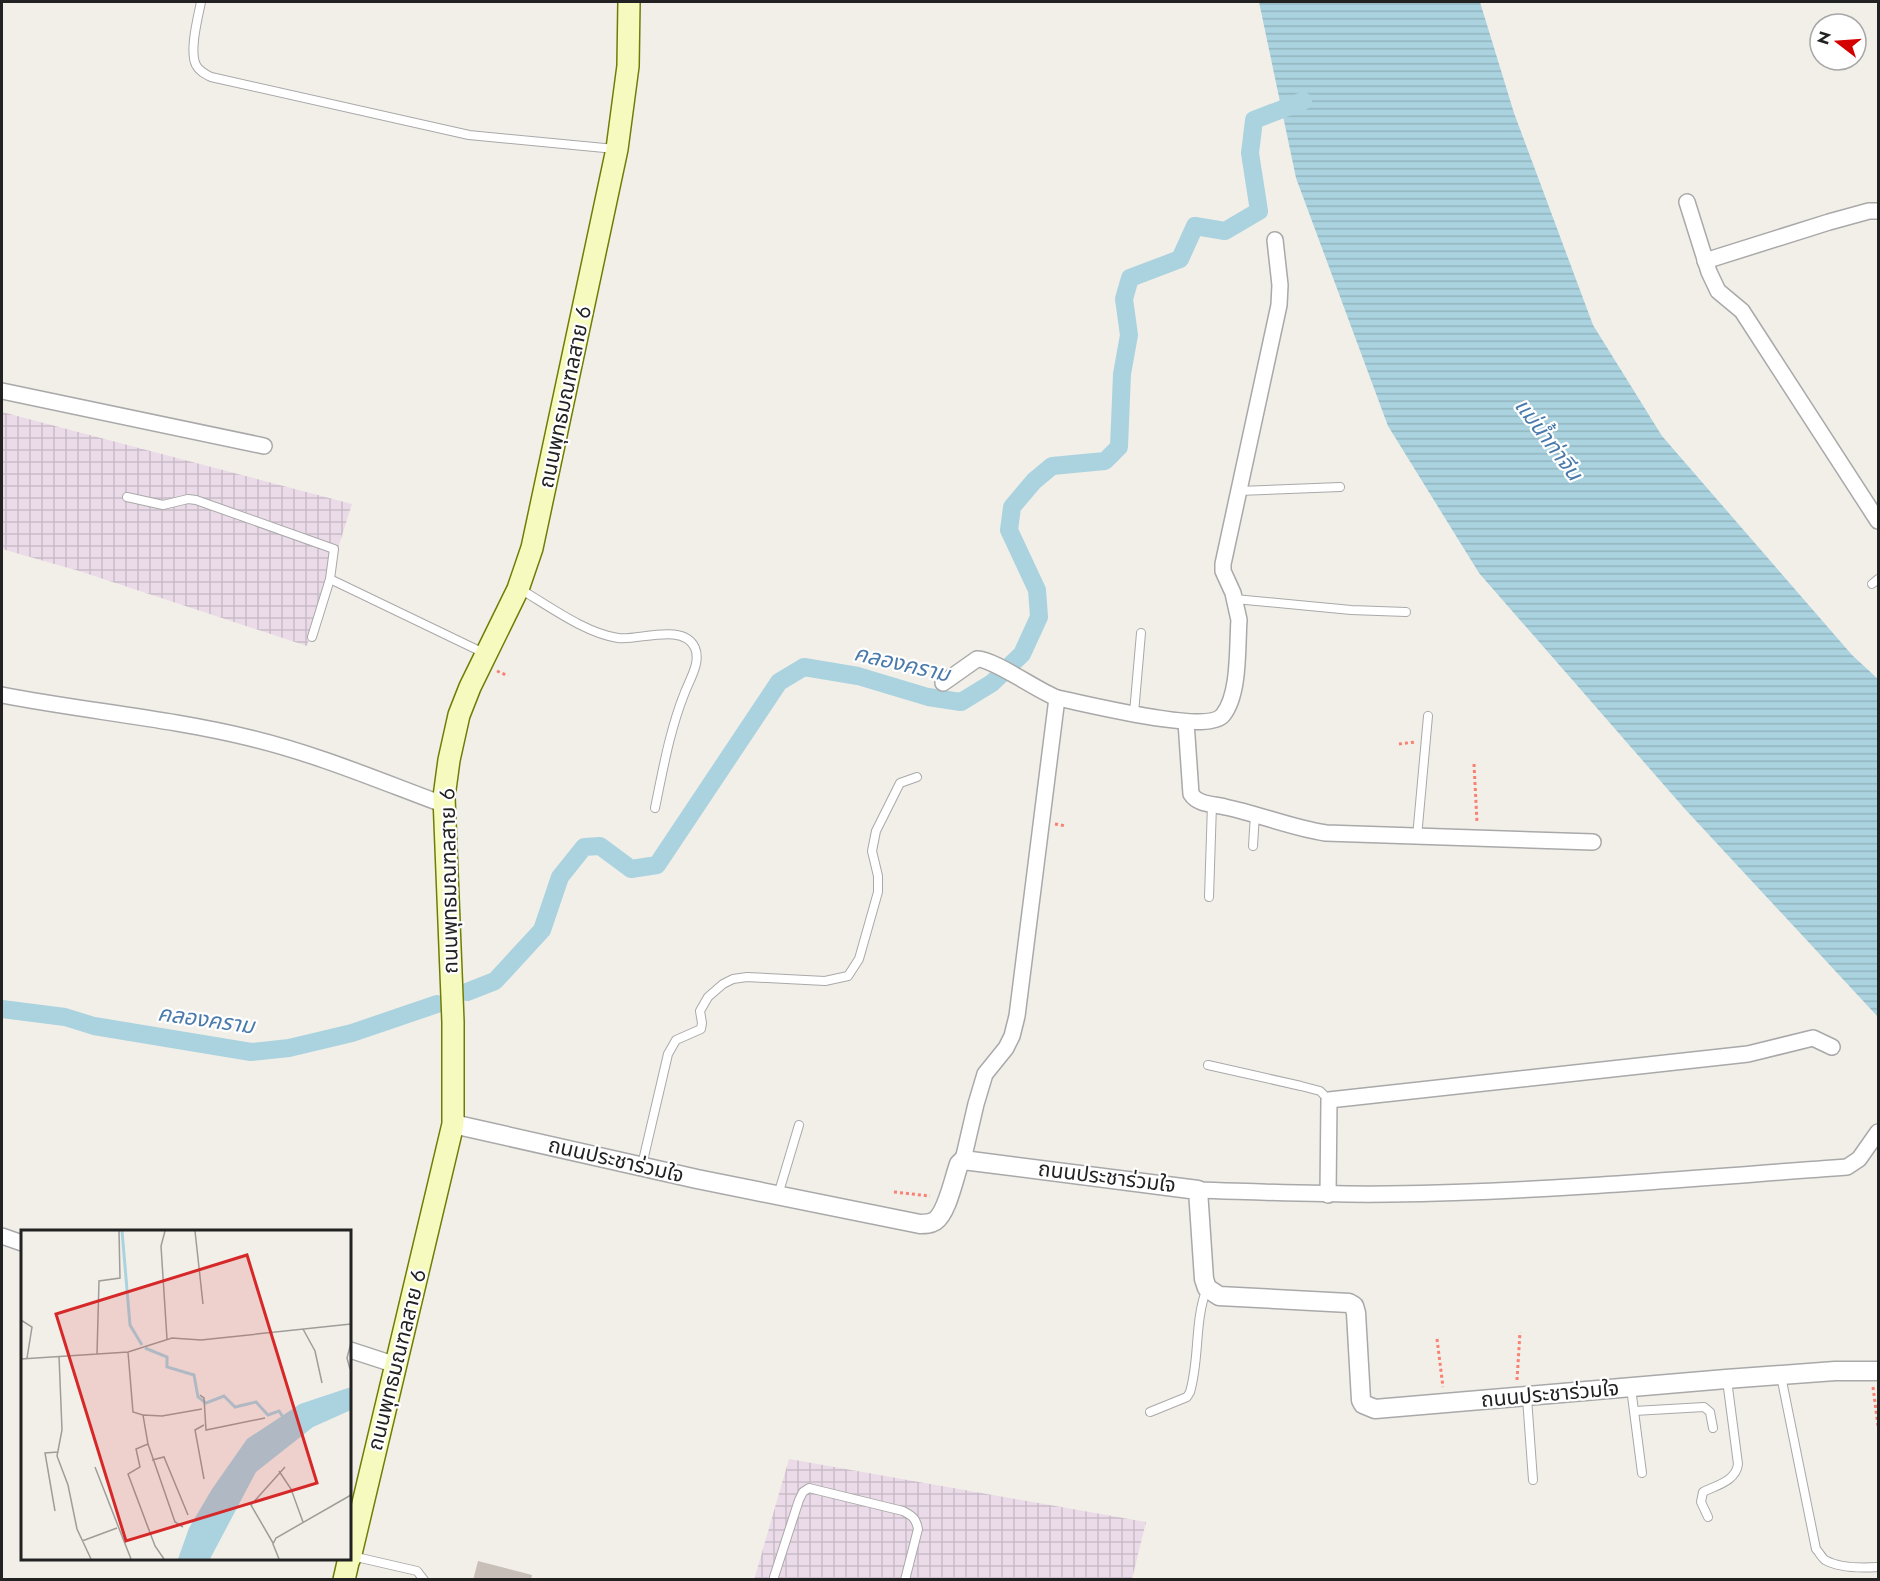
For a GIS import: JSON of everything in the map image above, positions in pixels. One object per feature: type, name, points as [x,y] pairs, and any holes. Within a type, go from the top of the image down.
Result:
[{"type":"main road","name":"ถนนพุทธมณฑลสาย 6","points":[[351,1553],[453,1124],[453,1022],[445,805],[449,760],[459,715],[470,687],[518,589],[532,548],[617,149],[628,66],[627,2]]},
{"type":"main road","name":"ถนนพุทธมณฑลสาย 6","points":[[344,1580],[349,1560]]},
{"type":"street","points":[[1687,202],[1705,261],[1718,291],[1742,311],[1878,521]]},
{"type":"street","points":[[1705,261],[1828,222],[1869,211],[1878,211]]},
{"type":"street","points":[[944,683],[977,659],[982,658],[1038,690],[1057,698],[1186,722],[1211,722],[1222,717],[1228,707],[1235,679],[1239,620],[1235,599],[1222,571],[1222,564],[1279,305],[1280,285],[1275,240]]},
{"type":"street","points":[[2,390],[264,446]]},
{"type":"street","points":[[2,695],[112,712],[247,737],[295,750],[445,805]]},
{"type":"street","points":[[963,1160],[985,1074],[1006,1047],[1012,1036],[1017,1016],[1057,698]]},
{"type":"street","points":[[1186,722],[1191,794],[1198,801],[1326,833],[1593,842]]},
{"type":"street","points":[[1328,1195],[1329,1100],[1748,1054],[1813,1038],[1832,1047]]},
{"type":"street","name":"ถนนประชาร่วมใจ","points":[[453,1124],[697,1179],[920,1224],[930,1224],[942,1214],[958,1164],[963,1160],[1198,1190],[1204,1279],[1207,1288],[1220,1296],[1349,1303],[1354,1306],[1363,1404],[1375,1409],[1631,1386],[1871,1368]]},
{"type":"street","points":[[1198,1190],[1328,1195],[1545,1188],[1847,1167],[1859,1159],[1878,1132]]},
{"type":"street","points":[[2,1236],[21,1243]]},
{"type":"street","points":[[351,1350],[396,1365]]},
{"type":"lane","points":[[201,2],[193,55],[196,65],[211,77],[469,135],[617,149]]},
{"type":"lane","points":[[1238,491],[1340,487]]},
{"type":"lane","points":[[127,497],[163,505],[188,499],[196,500],[334,549],[335,556],[330,579],[312,637]]},
{"type":"lane","points":[[330,579],[487,654]]},
{"type":"lane","points":[[518,589],[597,633],[631,639],[663,633],[685,638],[696,649],[697,659],[693,675],[670,737],[655,808]]},
{"type":"lane","points":[[1235,599],[1351,610],[1406,612]]},
{"type":"lane","points":[[1134,713],[1141,633]]},
{"type":"lane","points":[[1417,837],[1428,716]]},
{"type":"lane","points":[[642,1165],[668,1054],[676,1040],[701,1029],[700,1011],[708,997],[723,984],[747,977],[825,981],[848,976],[859,959],[878,892],[878,876],[872,850],[876,831],[900,783],[917,777]]},
{"type":"lane","points":[[1209,897],[1212,804]]},
{"type":"lane","points":[[1253,846],[1255,814]]},
{"type":"lane","points":[[1208,1065],[1320,1091],[1329,1100]]},
{"type":"lane","points":[[778,1195],[799,1125]]},
{"type":"lane","points":[[1150,1412],[1187,1397],[1190,1392],[1198,1348],[1199,1311],[1207,1288]]},
{"type":"lane","points":[[1780,1375],[1816,1549],[1824,1560],[1865,1568],[1878,1567]]},
{"type":"lane","points":[[1708,1517],[1701,1502],[1703,1492],[1731,1479],[1737,1472],[1738,1464],[1726,1379]]},
{"type":"lane","points":[[1631,1386],[1642,1473]]},
{"type":"lane","points":[[1522,1396],[1533,1480]]},
{"type":"lane","points":[[1634,1411],[1704,1407],[1710,1412],[1713,1428]]},
{"type":"lane","points":[[774,1577],[799,1500],[803,1492],[809,1488],[912,1515],[917,1521],[918,1529],[905,1580]]},
{"type":"lane","points":[[351,1557],[417,1571],[424,1580]]},
{"type":"path","points":[[1474,764],[1478,839]]},
{"type":"path","points":[[894,1192],[947,1199]]},
{"type":"path","points":[[1520,1332],[1522,1396]]},
{"type":"path","points":[[1437,1339],[1444,1403]]},
{"type":"path","points":[[1871,1368],[1878,1426]]},
{"type":"shaded area","points":[[2,412],[352,504],[307,646],[79,571],[2,549]]},
{"type":"shaded area","points":[[789,1459],[1146,1522],[1132,1579],[754,1580]]},
{"type":"water","name":"แม่น้ำท่าจีน","points":[[1259,2],[1480,2],[1514,113],[1593,325],[1662,436],[1852,655],[1878,679],[1878,1017],[1684,808],[1479,573],[1388,426],[1296,178]]},
{"type":"building","points":[[478,1561],[532,1575],[531,1580],[473,1580]]},
{"type":"waterway","name":"คลองคราม","points":[[467,992],[495,981],[542,930],[560,877],[584,847],[600,846],[631,869],[657,865],[779,682],[804,667],[858,676],[928,697],[961,702],[992,683],[1022,654],[1039,617],[1037,590],[1009,530],[1012,507],[1034,481],[1052,466],[1105,461],[1119,447],[1122,374],[1129,335],[1124,299],[1130,278],[1180,259],[1195,226],[1225,231],[1259,211],[1250,153],[1254,120],[1303,101]]},
{"type":"waterway","name":"คลองคราม","points":[[2,1009],[65,1017],[94,1026],[251,1052],[289,1048],[352,1033],[437,1004]]}]
